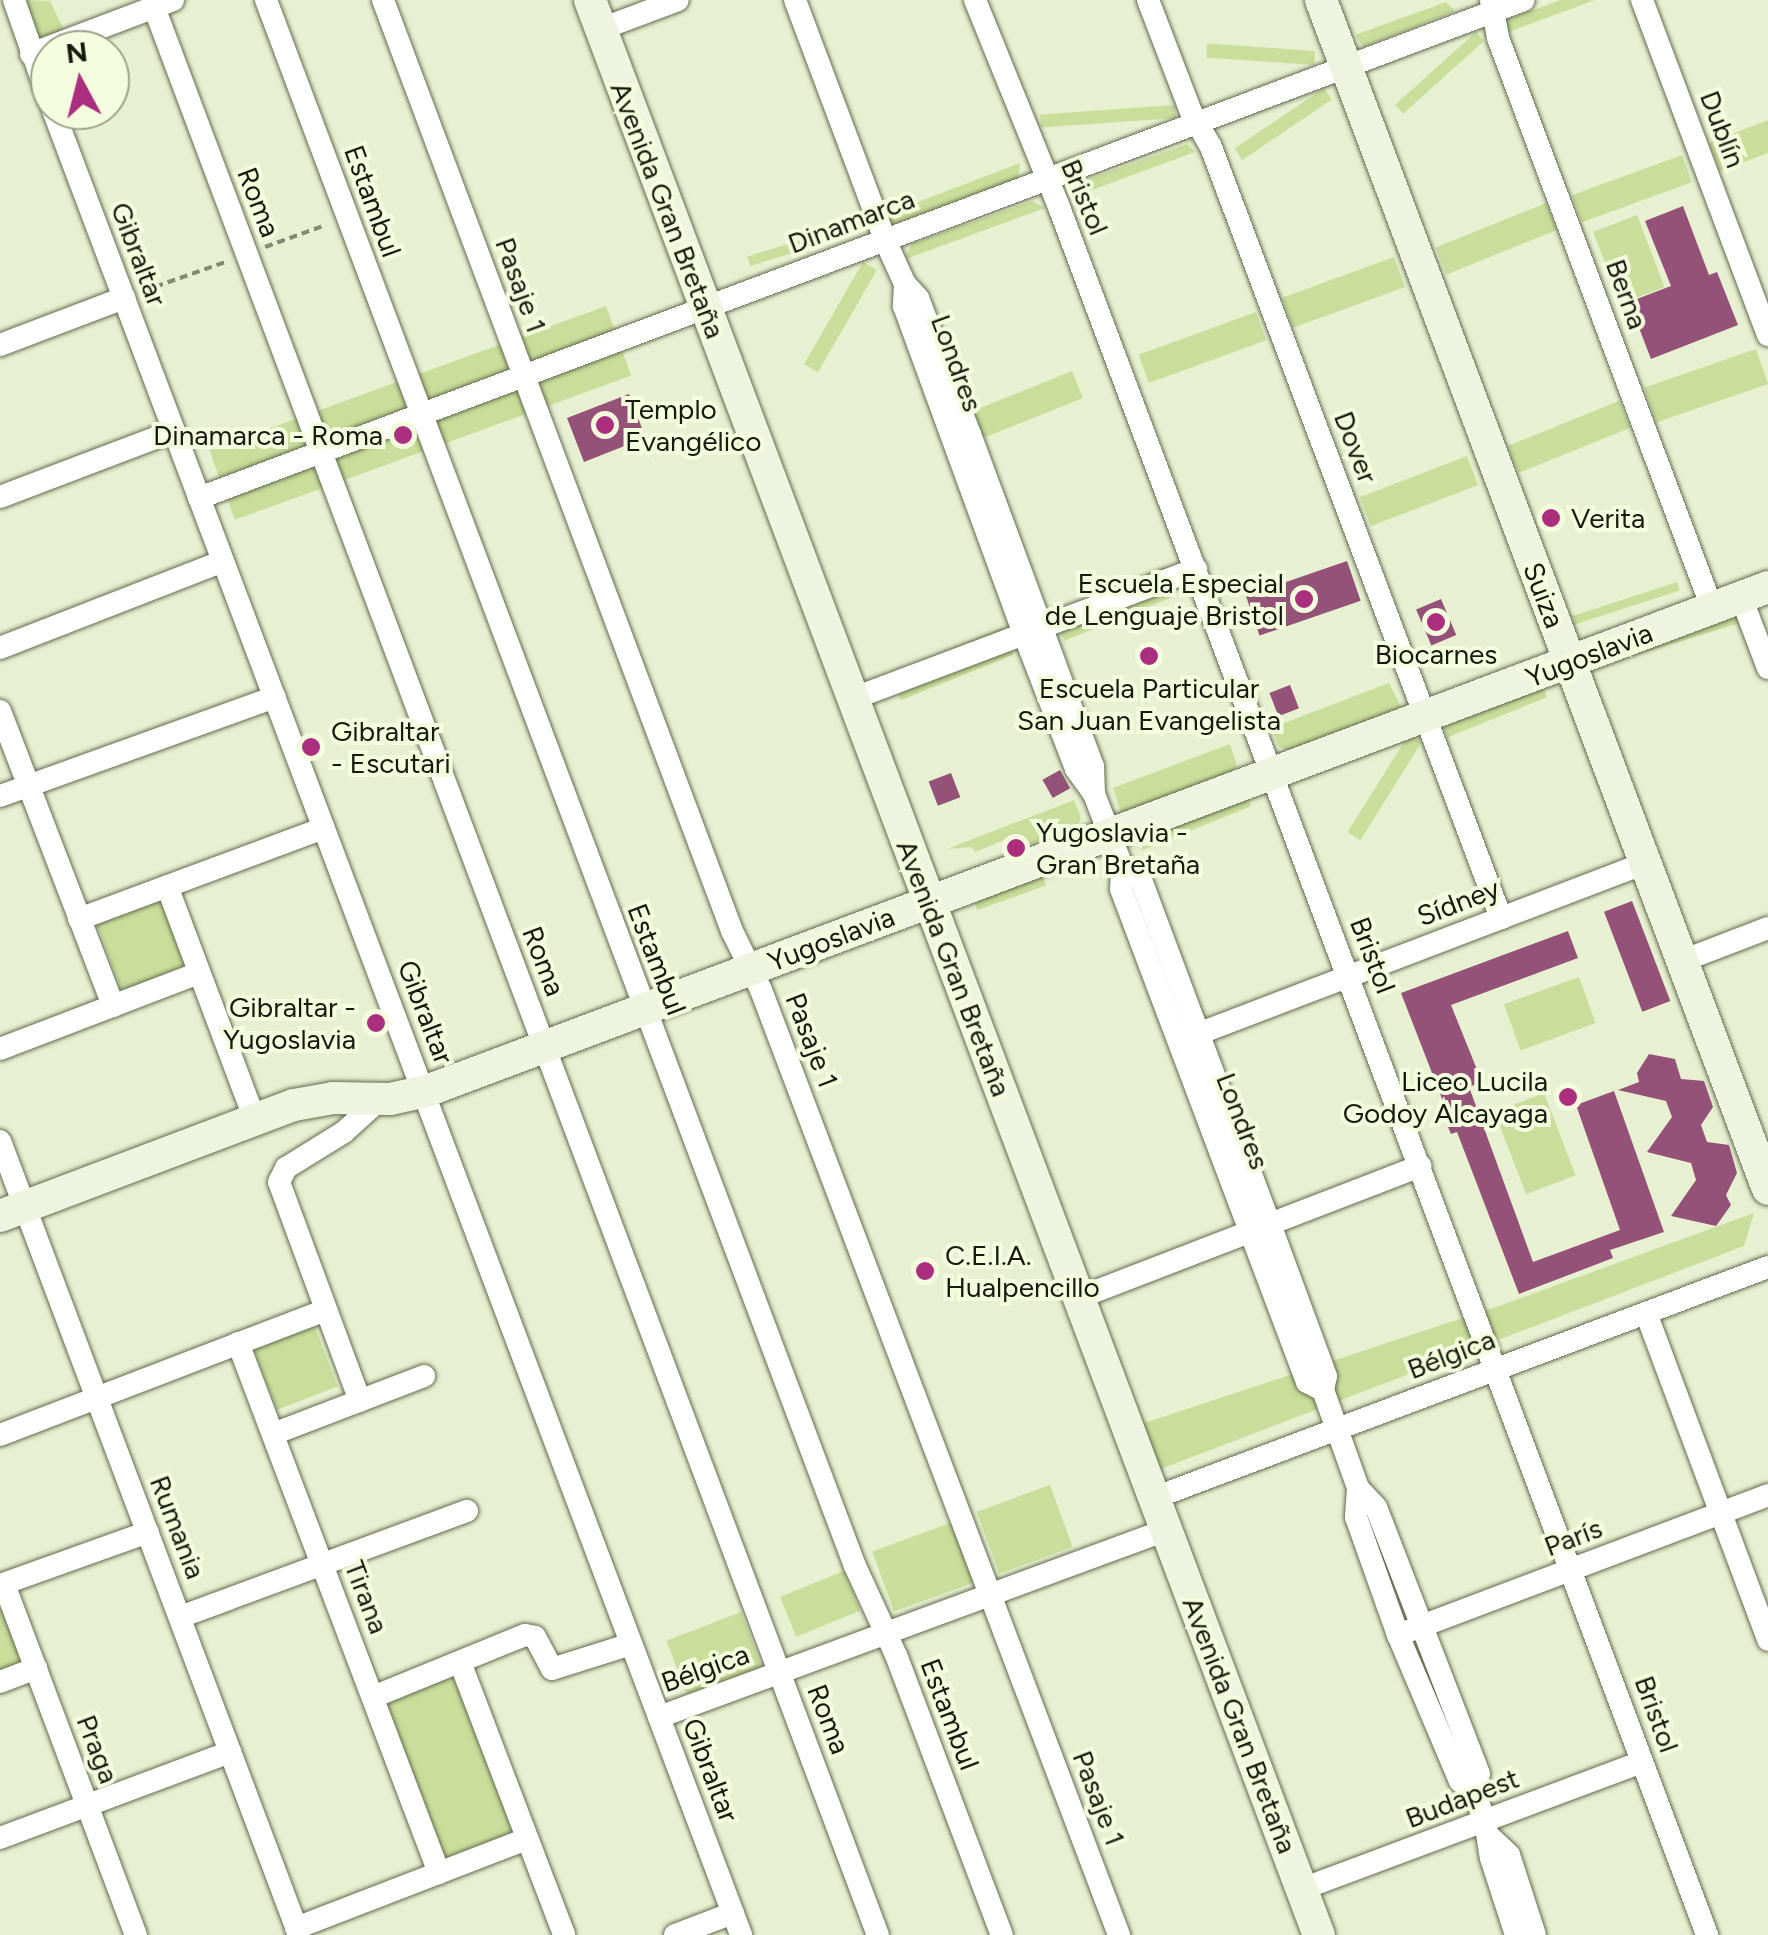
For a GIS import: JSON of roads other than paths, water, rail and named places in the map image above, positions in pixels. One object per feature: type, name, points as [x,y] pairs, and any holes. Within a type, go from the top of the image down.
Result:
[{"type":"street","name":"Estambul","points":[[266,0],[864,1590],[885,1634],[1002,1935]]},
{"type":"street","name":"Pasaje 1","points":[[383,0],[522,377],[1119,1935]]},
{"type":"street","points":[[595,14],[678,0]]},
{"type":"street","name":"Londres","points":[[796,0],[905,284],[904,306],[1033,631],[1076,769],[1094,794],[1122,866],[1121,889],[1190,1037],[1262,1227],[1307,1382],[1323,1390],[1358,1488],[1356,1517],[1398,1635],[1460,1781],[1474,1792],[1488,1829],[1491,1858],[1516,1935]]},
{"type":"street","name":"Bristol","points":[[975,0],[1196,569],[1707,1935]]},
{"type":"street","name":"Dover","points":[[1148,0],[1197,123],[1211,146],[1501,918]]},
{"type":"street","name":"Suiza","points":[[1321,0],[1768,1189]]},
{"type":"street","name":"Dinamarca","points":[[199,498],[1346,67],[1492,6],[1524,0]]},
{"type":"street","name":"Dublín","points":[[1642,0],[1768,335]]},
{"type":"street","points":[[95,30],[164,4]]},
{"type":"street","name":"Roma","points":[[164,4],[320,452],[878,1935]]},
{"type":"street","name":"Berna","points":[[1492,6],[1498,38],[1768,668]]},
{"type":"street","name":"Avenida Gran Bretaña","points":[[595,14],[1319,1935]]},
{"type":"street","points":[[11,15],[30,50]]},
{"type":"street","name":"Gibraltar","points":[[61,130],[737,1924]]},
{"type":"street","points":[[0,345],[124,298]]},
{"type":"street","points":[[0,497],[174,430]]},
{"type":"street","points":[[0,648],[223,561]]},
{"type":"street","points":[[852,698],[1196,569]]},
{"type":"street","name":"Yugoslavia","points":[[13,1212],[313,1100],[380,1100],[424,1092],[1740,598]]},
{"type":"street","points":[[0,796],[274,697]]},
{"type":"street","points":[[0,711],[112,1006]]},
{"type":"street","points":[[80,919],[324,828]]},
{"type":"street","name":"Sídney","points":[[1190,1037],[1645,862]]},
{"type":"street","points":[[167,886],[255,1120]]},
{"type":"street","points":[[1682,961],[1768,928]]},
{"type":"street","points":[[0,1048],[199,973]]},
{"type":"street","points":[[360,1400],[280,1188],[286,1168],[344,1132],[380,1100]]},
{"type":"street","name":"Rumania","points":[[0,1142],[13,1212],[97,1398],[298,1931]]},
{"type":"street","points":[[1078,1298],[1420,1166]]},
{"type":"street","name":"Bélgica","points":[[1154,1498],[1768,1267]]},
{"type":"street","points":[[0,1435],[326,1310]]},
{"type":"street","points":[[1646,1313],[1768,1640]]},
{"type":"street","name":"Tirana","points":[[238,1344],[439,1872]]},
{"type":"street","points":[[273,1434],[424,1376]]},
{"type":"street","name":"Londres","points":[[1358,1488],[1376,1507],[1479,1774],[1474,1792]]},
{"type":"street","name":"París","points":[[1398,1635],[1768,1495]]},
{"type":"street","points":[[180,1617],[468,1510]]},
{"type":"street","name":"Bélgica","points":[[659,1718],[1166,1530]]},
{"type":"street","points":[[2,1585],[148,1532]]},
{"type":"street","name":"Praga","points":[[2,1585],[136,1935]]},
{"type":"street","points":[[373,1696],[525,1635],[535,1636],[552,1669],[631,1644]]},
{"type":"street","points":[[460,1662],[564,1935]]},
{"type":"street","points":[[0,1682],[36,1668]]},
{"type":"street","points":[[0,1838],[230,1752]]},
{"type":"street","name":"Budapest","points":[[1302,1890],[1488,1829],[1642,1762]]},
{"type":"street","name":"Londres","points":[[1488,1829],[1510,1855],[1535,1935]]},
{"type":"street","points":[[298,1931],[527,1839]]},
{"type":"street","points":[[674,1935],[737,1924]]},
{"type":"place","name":"Templo Evangélico","points":[[605,425]]},
{"type":"place","name":"Dinamarca - Roma","points":[[403,435]]},
{"type":"place","name":"Verita","points":[[1551,518]]},
{"type":"place","name":"Escuela Especial de Lenguaje Bristol","points":[[1304,599]]},
{"type":"place","name":"Biocarnes","points":[[1436,622]]},
{"type":"place","name":"Escuela Particular San Juan Evangelista","points":[[1149,656]]},
{"type":"place","name":"Gibraltar - Escutari","points":[[311,747]]},
{"type":"place","name":"Yugoslavia - Gran Bretaña","points":[[1016,848]]},
{"type":"place","name":"Gibraltar - Yugoslavia","points":[[376,1023]]},
{"type":"place","name":"Liceo Lucila Godoy Alcayaga","points":[[1568,1097]]},
{"type":"place","name":"C.E.I.A. Hualpencillo","points":[[925,1271]]}]
